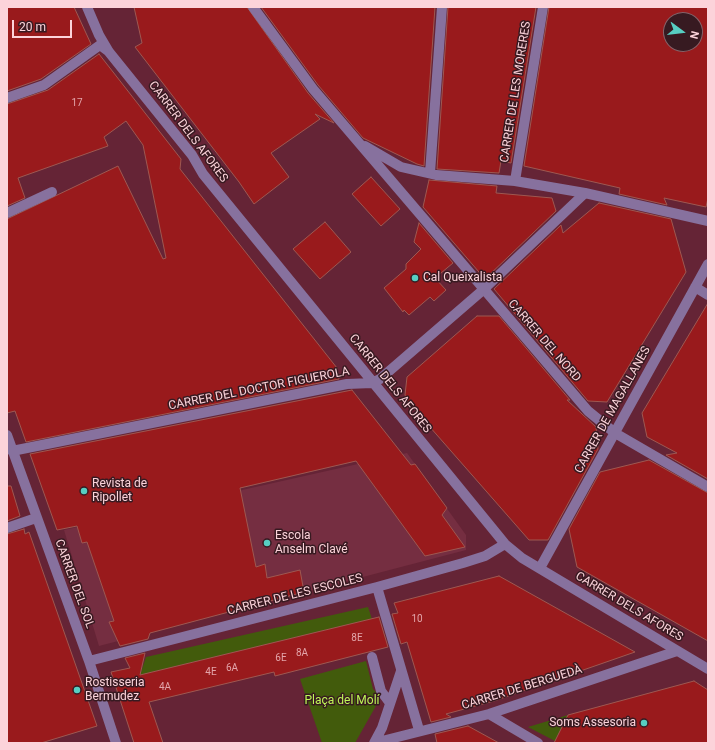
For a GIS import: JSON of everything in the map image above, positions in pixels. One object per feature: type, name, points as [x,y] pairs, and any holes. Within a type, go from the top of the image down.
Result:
[{"type":"street","name":"CARRER DELS AFORES","points":[[87,7],[99,35],[109,52],[192,155],[202,174],[505,544],[522,558],[708,669]]},
{"type":"street","name":"CARRER DEL NORD","points":[[253,7],[313,89],[483,290],[588,411],[615,433],[708,487]]},
{"type":"street","points":[[430,173],[442,7]]},
{"type":"street","name":"CARRER DE LES MORERES","points":[[515,181],[543,7]]},
{"type":"street","points":[[7,98],[44,85],[100,45],[109,52]]},
{"type":"street","points":[[358,142],[401,167],[430,173],[515,181],[585,192],[708,220]]},
{"type":"street","points":[[7,213],[52,192]]},
{"type":"street","points":[[372,383],[380,379],[483,290],[585,192]]},
{"type":"street","name":"CARRER DE MAGALLANES","points":[[540,568],[708,264]]},
{"type":"street","points":[[695,288],[708,295]]},
{"type":"street","name":"CARRER DEL DOCTOR FIGUEROLA","points":[[12,451],[347,384],[372,383]]},
{"type":"street","name":"CARRER DEL SOL","points":[[7,435],[89,661],[116,743]]},
{"type":"street","points":[[7,528],[36,518]]},
{"type":"street","name":"CARRER DE LES ESCOLES","points":[[89,661],[376,587],[478,558],[505,544]]},
{"type":"street","points":[[376,587],[419,730]]},
{"type":"street","name":"CARRER DE BERGUEDÀ","points":[[374,743],[419,730],[489,714],[677,651]]},
{"type":"street","points":[[372,657],[382,691],[390,703]]},
{"type":"street","points":[[374,743],[382,728],[401,671]]},
{"type":"street","points":[[489,714],[538,743]]},
{"type":"shaded area","name":"Escola Anselm Clavé","points":[[407,453],[466,535],[466,550],[99,646],[64,530]]},
{"type":"green space","points":[[368,607],[372,619],[140,675],[146,657]]},
{"type":"green space","name":"Plaça del Molí","points":[[366,661],[373,689],[380,696],[377,704],[355,743],[322,743],[300,679]]},
{"type":"green space","points":[[568,715],[555,741],[528,727]]},
{"type":"building","points":[[7,7],[74,7],[91,44],[41,79],[7,91]]},
{"type":"building","points":[[134,7],[247,7],[308,93],[334,123],[315,114],[320,119],[271,153],[289,177],[254,204],[239,182],[135,47],[142,43]]},
{"type":"building","points":[[261,7],[435,7],[424,166],[363,138],[318,85]]},
{"type":"building","points":[[448,7],[536,7],[511,163],[501,161],[499,173],[437,169]]},
{"type":"building","points":[[549,7],[708,7],[708,198],[706,207],[664,198],[667,205],[619,194],[620,188],[524,166]]},
{"type":"building","points":[[99,54],[181,159],[180,169],[337,368],[339,379],[26,442],[15,411],[7,413],[7,219],[118,166],[163,259],[166,258],[143,145],[126,121],[104,137],[108,146],[18,178],[25,198],[7,206],[7,104],[48,90]]},
{"type":"building","points":[[371,177],[400,209],[381,226],[352,194]]},
{"type":"building","points":[[429,180],[497,186],[496,193],[552,198],[556,211],[485,279],[423,207]]},
{"type":"building","points":[[599,203],[671,219],[686,272],[607,402],[588,401],[494,289],[561,225],[563,233]]},
{"type":"building","points":[[325,222],[351,252],[320,279],[293,249]]},
{"type":"building","name":"Cal Queixalista","points":[[419,223],[453,263],[435,278],[446,290],[434,301],[430,297],[409,315],[404,310],[403,312],[384,288],[406,269],[406,264],[421,249],[414,242]]},
{"type":"building","points":[[708,303],[708,479],[666,455],[677,453],[647,437],[642,413]]},
{"type":"building","points":[[477,316],[499,316],[570,400],[567,400],[596,427],[598,449],[548,540],[529,540],[408,402],[405,395],[407,377]]},
{"type":"building","points":[[352,390],[411,465],[415,464],[447,508],[442,515],[465,547],[425,556],[356,461],[240,488],[256,567],[265,564],[267,578],[300,570],[304,592],[150,633],[148,639],[120,646],[109,622],[114,621],[87,542],[82,543],[77,526],[57,530],[30,454]]},
{"type":"building","points":[[649,460],[708,493],[708,641],[577,567],[569,529],[600,472]]},
{"type":"building","points":[[7,486],[11,486],[20,516],[7,521]]},
{"type":"building","points":[[24,529],[25,534],[29,532],[97,726],[41,743],[7,743],[7,534]]},
{"type":"building","points":[[499,576],[635,652],[494,701],[446,714],[451,717],[431,722],[407,642],[401,644],[392,614],[398,613],[394,603]]},
{"type":"building","points":[[379,617],[388,647],[275,676],[274,672],[149,702],[163,743],[134,743],[111,672],[130,668],[125,658],[145,653],[140,675]]},
{"type":"building","points":[[694,681],[708,690],[708,743],[554,743],[568,715]]},
{"type":"building","points":[[468,726],[499,743],[437,743],[435,734]]},
{"type":"place","name":"Cal Queixalista","points":[[415,278]]},
{"type":"place","name":"Revista de Ripollet","points":[[84,491]]},
{"type":"place","name":"Escola Anselm Clavé","points":[[267,543]]},
{"type":"place","name":"Rostisseria Bermudez","points":[[77,690]]},
{"type":"place","name":"Soms Assesoria","points":[[644,723]]}]
